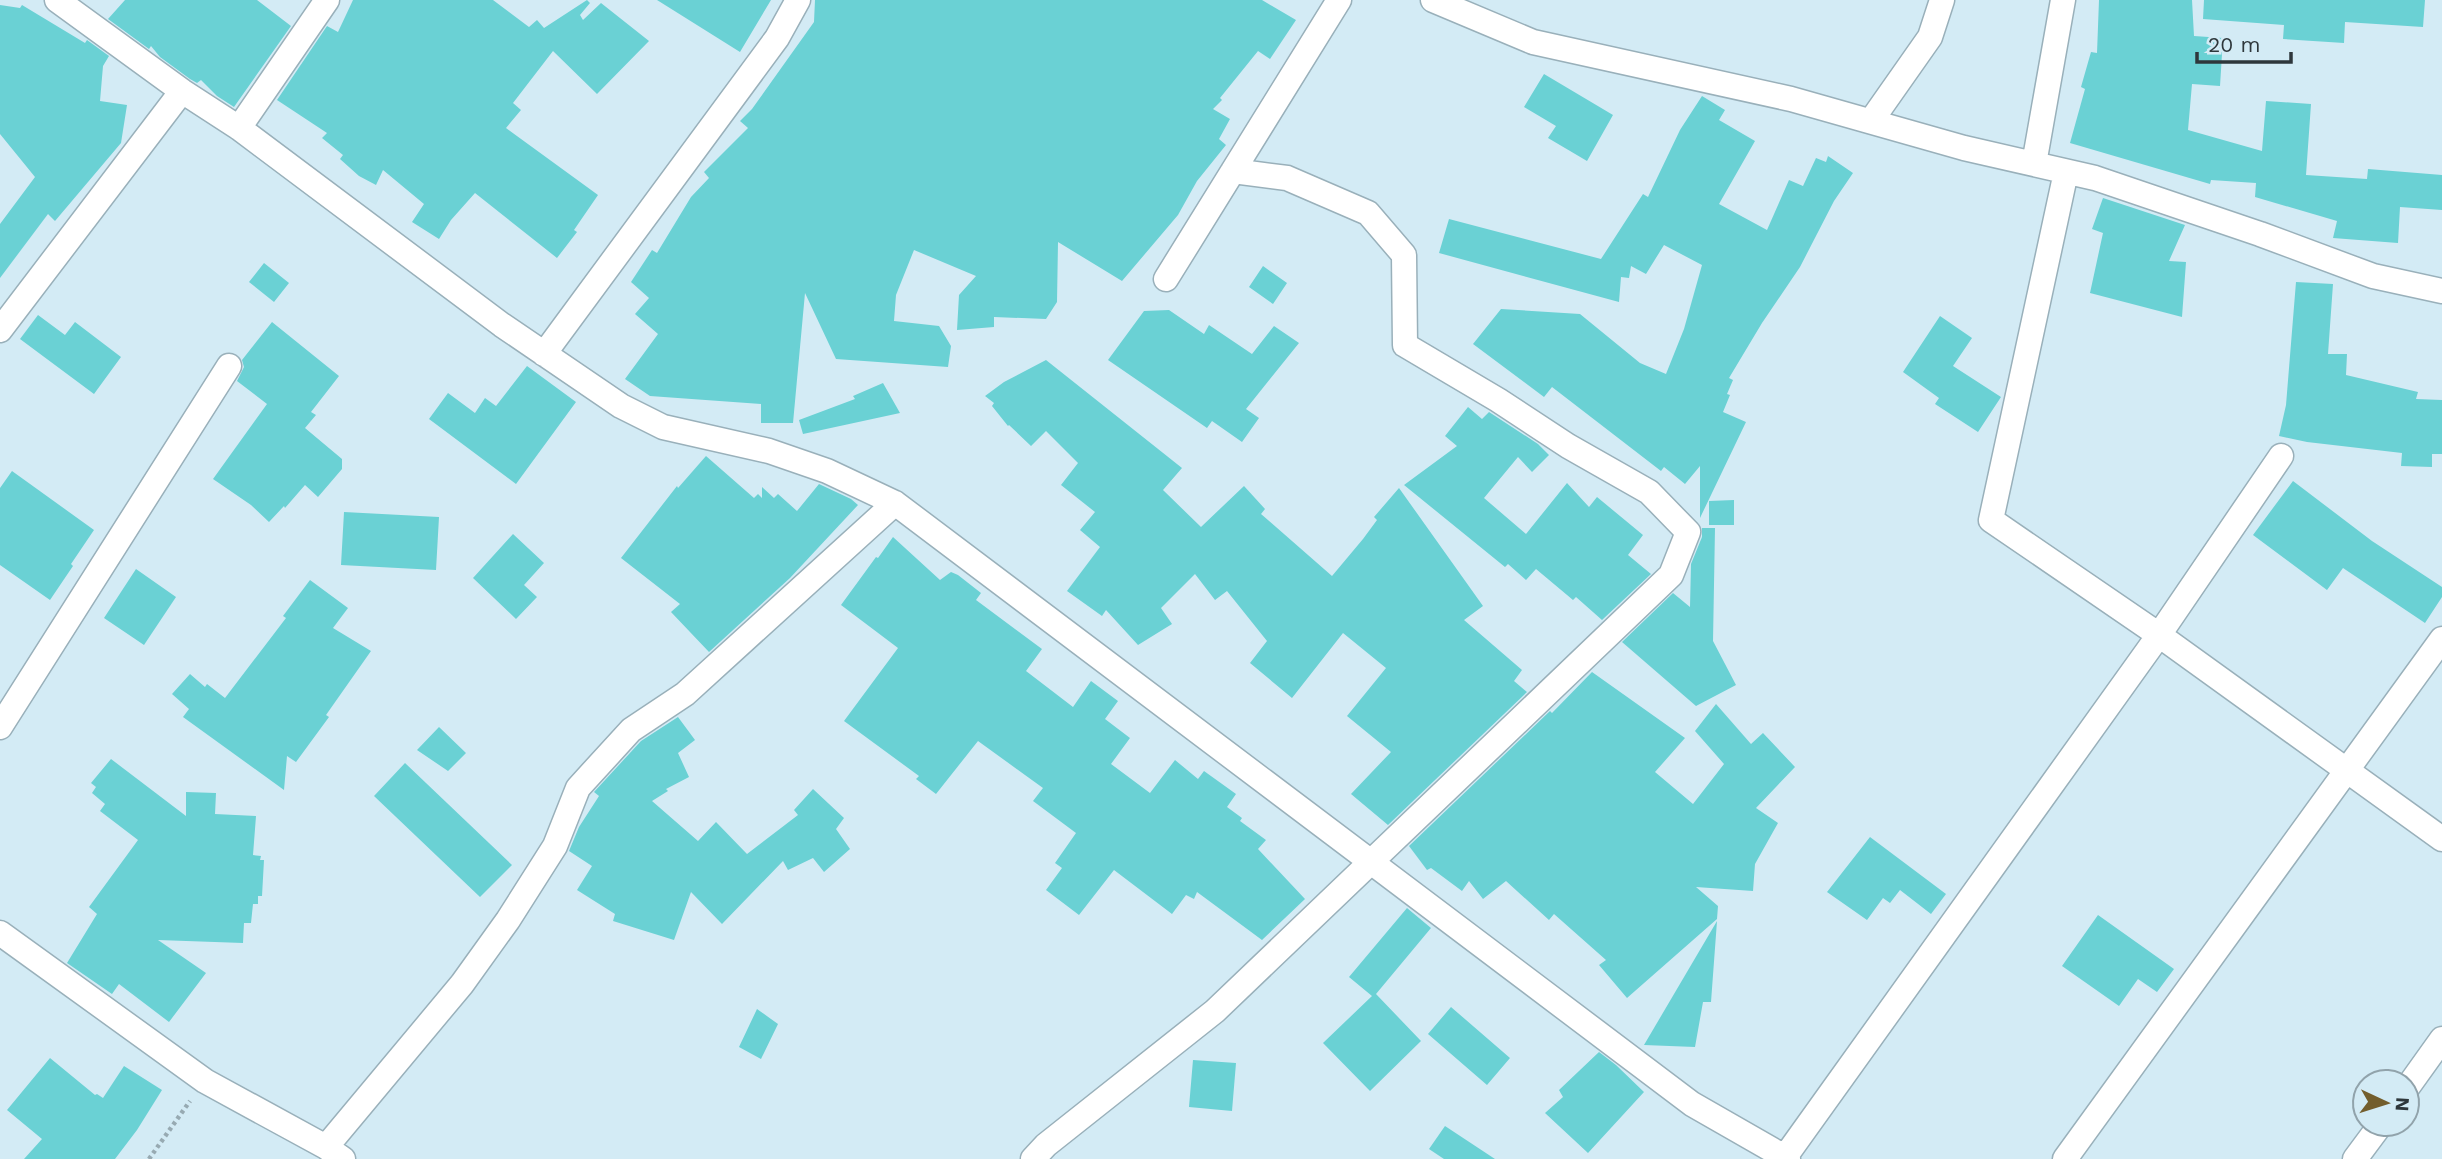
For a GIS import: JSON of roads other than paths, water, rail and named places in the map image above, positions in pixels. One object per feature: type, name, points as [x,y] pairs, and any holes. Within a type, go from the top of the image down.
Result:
[{"type":"street","points":[[57,0],[183,92],[239,128],[502,325],[621,406],[663,427],[769,451],[827,471],[895,503],[1692,1104],[1786,1158],[2159,635],[2281,456]]},
{"type":"street","points":[[239,128],[327,0]]},
{"type":"street","points":[[544,354],[777,38],[798,0]]},
{"type":"street","points":[[1166,279],[1339,0]]},
{"type":"street","points":[[1433,0],[1533,42],[1791,99],[1964,148],[2095,178],[2373,276],[2442,291]]},
{"type":"street","points":[[1871,121],[1930,37],[1942,0]]},
{"type":"street","points":[[2034,164],[2063,0]]},
{"type":"street","points":[[0,330],[183,92]]},
{"type":"street","points":[[1033,1159],[1046,1145],[1215,1011],[1371,864],[1671,575],[1688,531],[1649,492],[1568,446],[1498,400],[1405,345],[1404,255],[1368,213],[1287,178],[1233,171]]},
{"type":"street","points":[[2066,172],[1991,520],[2159,635],[2442,839]]},
{"type":"street","points":[[0,727],[229,366]]},
{"type":"street","points":[[0,933],[205,1081],[334,1153],[508,920],[555,846],[578,788],[631,730],[685,694],[895,503]]},
{"type":"street","points":[[2065,1159],[2442,639]]},
{"type":"street","points":[[2421,1068],[2442,1039]]},
{"type":"street","points":[[1740,1132],[1743,1147],[1741,1159]]},
{"type":"street","points":[[2356,1159],[2371,1138]]}]
